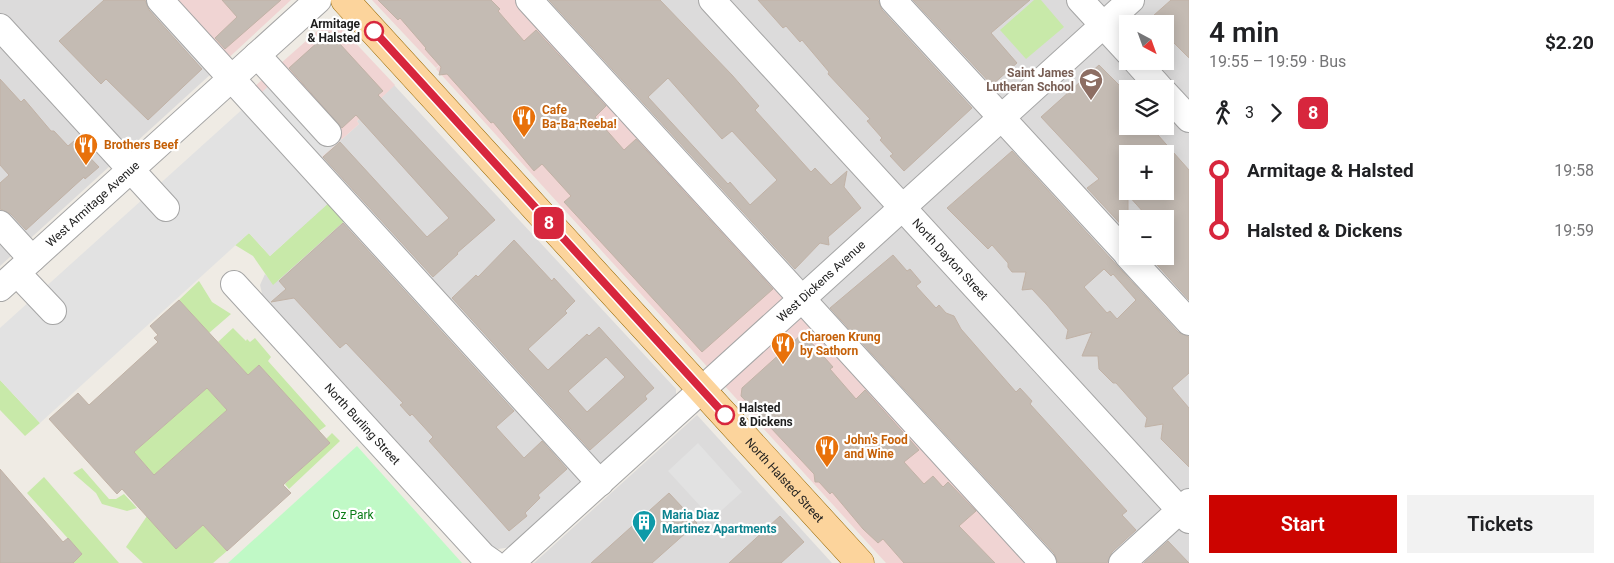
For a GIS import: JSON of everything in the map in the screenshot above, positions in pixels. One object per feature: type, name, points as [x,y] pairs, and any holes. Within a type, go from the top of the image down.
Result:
[{"type":"main road","name":"North Halsted Street","points":[[346,0],[860,563]]},
{"type":"street","points":[[160,0],[600,483]]},
{"type":"street","name":"West Armitage Avenue","points":[[16,273],[318,0]]},
{"type":"street","points":[[529,0],[800,300],[1043,563]]},
{"type":"street","name":"North Dayton Street","points":[[712,0],[902,208],[1186,511]]},
{"type":"street","points":[[893,0],[1119,246]]},
{"type":"street","points":[[1080,0],[1119,43]]},
{"type":"street","name":"West Dickens Avenue","points":[[511,563],[1131,0]]},
{"type":"street","points":[[0,27],[166,208]]},
{"type":"street","points":[[257,55],[328,133]]},
{"type":"street","points":[[1144,70],[1153,80]]},
{"type":"street","points":[[1174,103],[1189,119]]},
{"type":"street","points":[[0,224],[16,273],[52,311]]},
{"type":"street","points":[[1136,265],[1189,322]]},
{"type":"street","name":"North Burling Street","points":[[234,284],[483,556],[493,563]]},
{"type":"street","points":[[1122,563],[1186,511]]},
{"type":"shaded area","points":[[0,0],[166,0],[223,63],[0,266]]},
{"type":"shaded area","points":[[166,0],[291,0],[223,63]]},
{"type":"shaded area","points":[[372,0],[524,0],[1037,563],[886,563],[436,69],[449,56],[436,68]]},
{"type":"shaded area","points":[[524,0],[1189,0],[1189,563],[1037,563]]},
{"type":"shaded area","points":[[332,18],[395,85],[357,121],[359,124],[312,166],[245,95]]},
{"type":"shaded area","points":[[282,73],[342,139],[316,162],[257,97]]},
{"type":"shaded area","points":[[394,85],[676,389],[676,396],[511,547],[498,549],[488,545],[263,298],[260,285],[265,274],[274,284],[312,166],[359,124],[357,121]]},
{"type":"shaded area","points":[[246,106],[332,200],[270,256],[249,233],[40,423],[0,380],[0,328]]},
{"type":"shaded area","points":[[697,415],[832,563],[534,563]]},
{"type":"shaded area","points":[[698,443],[742,492],[712,519],[668,471]]},
{"type":"green space","points":[[1034,0],[1041,0],[1064,27],[1026,59],[1000,30]]},
{"type":"green space","points":[[334,198],[350,216],[273,285],[253,256],[235,245],[249,233],[270,256]]},
{"type":"green space","points":[[199,281],[212,302],[231,314],[209,333],[179,300]]},
{"type":"green space","points":[[233,328],[246,341],[247,339],[250,342],[255,338],[271,357],[268,361],[326,426],[319,431],[259,365],[248,375],[218,342]]},
{"type":"green space","points":[[0,380],[40,423],[25,436],[0,410]]},
{"type":"green space","points":[[207,388],[227,410],[154,475],[134,452]]},
{"type":"green space","points":[[332,433],[340,441],[289,489],[285,484],[329,443],[326,439]]},
{"type":"green space","name":"Oz Park","points":[[357,446],[462,563],[228,563]]},
{"type":"green space","points":[[82,468],[109,499],[116,499],[124,494],[137,508],[127,511],[102,504],[96,493],[73,473]]},
{"type":"green space","points":[[44,477],[119,563],[73,563],[82,554],[27,493]]},
{"type":"green space","points":[[147,516],[176,549],[203,525],[227,551],[213,563],[143,563],[126,547]]},
{"type":"building","points":[[104,0],[145,0],[149,10],[202,69],[148,120],[106,79],[101,84],[59,41]]},
{"type":"building","points":[[222,0],[281,0],[225,49],[215,38],[237,17]]},
{"type":"building","points":[[378,0],[491,0],[524,41],[536,30],[606,106],[595,117],[624,150],[636,139],[773,289],[702,352],[564,202],[571,196],[542,164],[534,171],[493,122],[491,123],[447,74],[439,75],[441,67],[426,48],[400,18],[398,20]]},
{"type":"building","points":[[549,0],[660,0],[732,75],[759,106],[755,110],[811,172],[815,168],[831,185],[847,171],[844,187],[861,208],[828,237],[829,245],[820,243],[795,269]],"holes":[[[668,78],[722,139],[732,131],[777,180],[750,205],[730,182],[728,184],[648,97]]]},
{"type":"building","points":[[758,0],[878,0],[882,10],[972,108],[904,171],[890,156],[893,154],[880,140],[882,138],[867,121],[870,119],[828,74],[829,72],[802,40],[800,42],[786,26],[783,28]]},
{"type":"building","points":[[913,0],[1030,0],[991,33],[1017,63],[992,85]]},
{"type":"building","points":[[1171,0],[1189,0],[1189,58],[1174,43],[1174,15],[1154,15]]},
{"type":"building","points":[[329,32],[383,91],[378,95],[495,220],[433,277],[323,157],[340,142],[427,237],[449,218],[356,115],[342,128],[289,68]]},
{"type":"building","points":[[1099,65],[1119,85],[1119,135],[1158,135],[1167,145],[1119,145],[1119,200],[1128,200],[1128,210],[1119,210],[1119,222],[1087,188],[1099,179],[1041,117]]},
{"type":"building","points":[[0,79],[21,102],[24,99],[51,131],[54,131],[68,146],[74,141],[99,167],[85,179],[84,177],[26,230],[11,214],[0,209],[0,183],[9,175],[0,165]]},
{"type":"building","points":[[1012,151],[1178,332],[1189,337],[1189,373],[1172,388],[1189,408],[1189,467],[1161,439],[1163,424],[1145,427],[1147,418],[1116,383],[1113,383],[1099,369],[1098,356],[1082,356],[1092,332],[1066,339],[1068,330],[1047,305],[1032,289],[1022,290],[1026,272],[1012,272],[1008,267],[1008,263],[992,245],[988,249],[947,208]],"holes":[[[1104,269],[1111,276],[1113,274],[1136,300],[1117,319],[1110,311],[1107,313],[1084,287]]]},
{"type":"building","points":[[1174,153],[1189,170],[1189,300],[1157,265],[1174,265],[1174,210],[1141,210],[1132,200],[1174,200]]},
{"type":"building","points":[[343,223],[514,411],[496,427],[524,458],[542,441],[567,469],[538,495],[540,498],[525,513],[527,516],[509,531],[429,441],[433,437],[412,414],[410,416],[400,405],[403,403],[346,343],[340,348],[294,298],[271,302],[286,289],[279,281]]},
{"type":"building","points":[[514,240],[552,281],[554,278],[575,301],[565,311],[567,313],[528,349],[548,370],[587,334],[589,336],[599,327],[654,388],[645,396],[647,399],[590,450],[452,298],[476,275],[478,277]],"holes":[[[606,357],[625,377],[587,412],[568,391]]]},
{"type":"building","points":[[893,255],[907,271],[910,269],[921,282],[916,286],[936,308],[939,305],[946,313],[954,316],[961,329],[1016,392],[1020,388],[1032,401],[1030,404],[1127,511],[1122,515],[1136,530],[1112,552],[1107,563],[1058,563],[1054,553],[830,308]]},
{"type":"building","points":[[179,300],[248,375],[259,365],[330,443],[283,485],[291,493],[227,551],[203,525],[176,549],[122,489],[117,494],[49,419],[78,393],[89,405],[158,342],[154,338],[158,335],[150,326]],"holes":[[[207,388],[227,410],[154,475],[134,452]]]},
{"type":"building","points":[[803,333],[833,367],[830,369],[856,399],[865,390],[919,450],[904,462],[924,484],[933,476],[943,487],[948,482],[976,511],[959,526],[995,563],[904,563],[883,539],[878,543],[863,529],[832,492],[830,494],[819,482],[815,482],[814,474],[741,396],[742,388]]},
{"type":"building","points":[[0,469],[63,542],[68,538],[82,554],[73,563],[0,563]]},
{"type":"building","name":"Maria Diaz Martinez Apartments","points":[[669,493],[697,523],[652,563],[591,563]]},
{"type":"building","points":[[780,516],[804,542],[781,563],[729,563]]},
{"type":"building","points":[[1168,541],[1189,563],[1144,563]]},
{"type":"bus line","name":"8","points":[[374,31],[725,415]]},
{"type":"place","name":"Armitage & Halsted","points":[[374,31]]},
{"type":"place","name":"Saint James Lutheran School","points":[[1091,101]]},
{"type":"place","name":"Cafe Ba-Ba-Reeba!","points":[[524,138]]},
{"type":"place","name":"Brothers Beef","points":[[86,166]]},
{"type":"place","name":"Charoen Krung by Sathorn","points":[[783,365]]},
{"type":"place","name":"Halsted & Dickens","points":[[725,415]]},
{"type":"place","name":"John's Food and Wine","points":[[827,468]]},
{"type":"place","name":"Maria Diaz Martinez Apartments","points":[[644,543]]}]
